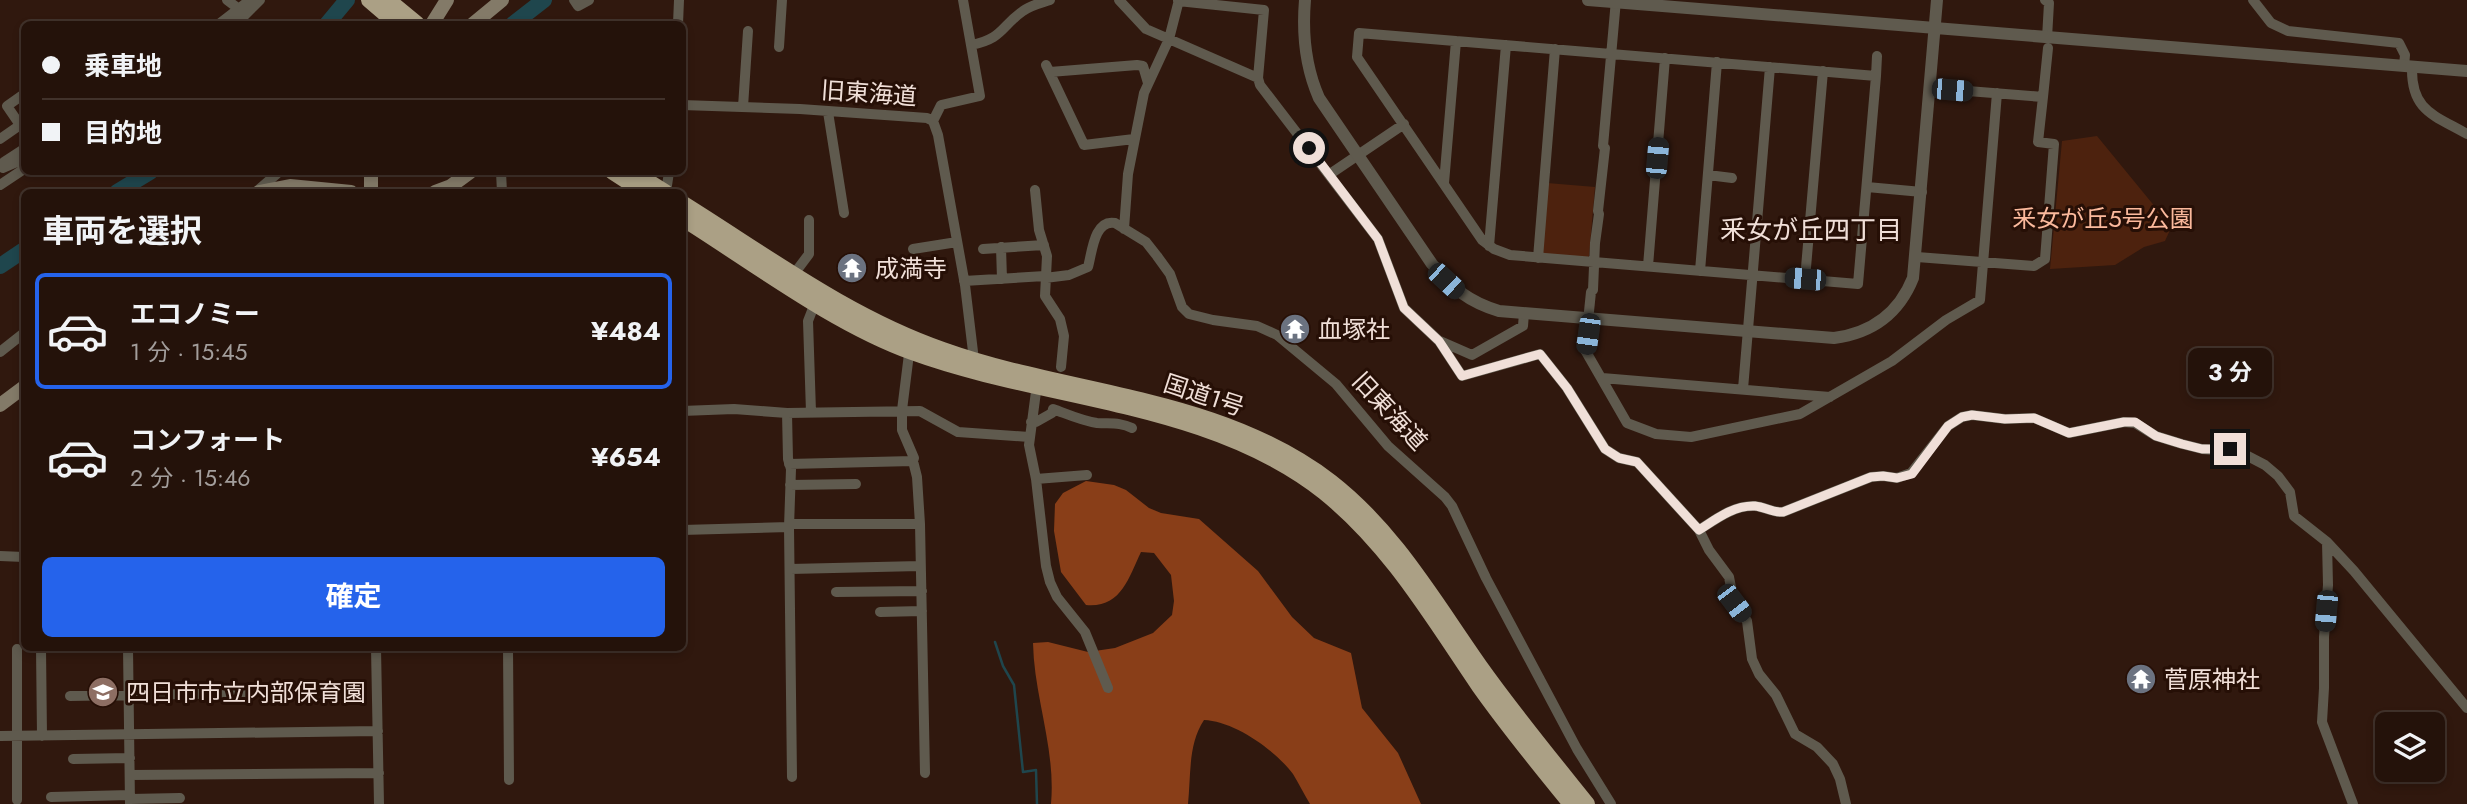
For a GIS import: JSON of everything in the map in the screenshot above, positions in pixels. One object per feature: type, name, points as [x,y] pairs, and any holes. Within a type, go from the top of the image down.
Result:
[{"type":"highway","points":[[369,0],[394,21]]},
{"type":"highway","points":[[388,0],[412,21]]},
{"type":"highway","points":[[618,175],[639,189]]},
{"type":"highway","points":[[638,175],[660,189]]},
{"type":"highway","name":"国道1号","points":[[686,206],[910,345],[974,360],[1038,382],[1211,432],[1261,452],[1324,492],[1364,528],[1392,561],[1503,719],[1571,804]]},
{"type":"highway","name":"国道1号","points":[[686,221],[815,303],[862,329],[910,345],[975,373],[1173,407],[1219,422],[1273,445],[1331,483],[1373,520],[1424,584],[1519,721],[1587,804]]},
{"type":"main road","points":[[434,21],[447,0]]},
{"type":"main road","points":[[477,21],[502,0]]},
{"type":"main road","points":[[443,189],[466,175]]},
{"type":"main road","points":[[274,189],[290,186],[320,189]]},
{"type":"main road","points":[[0,405],[21,389]]},
{"type":"street","points":[[227,0],[239,9]]},
{"type":"street","points":[[223,21],[250,0]]},
{"type":"street","points":[[239,21],[260,0]]},
{"type":"street","points":[[575,0],[578,6],[589,0]]},
{"type":"street","points":[[678,21],[679,0]]},
{"type":"street","points":[[779,47],[782,0]]},
{"type":"street","points":[[933,121],[941,105],[980,96],[963,0]]},
{"type":"street","points":[[971,45],[986,42],[998,35],[1024,10],[1050,0]]},
{"type":"street","points":[[1119,0],[1146,29],[1258,78]]},
{"type":"street","points":[[1306,0],[1304,40],[1313,84],[1328,114],[1446,281],[1476,303],[1499,311],[1834,338],[1868,329],[1887,317],[1906,295],[1913,278],[1917,257],[1937,0]]},
{"type":"street","points":[[1588,0],[1935,28],[2047,43],[2467,71]]},
{"type":"street","points":[[1917,257],[2034,266],[2045,259],[2054,144],[2038,142],[2049,4],[2045,0]]},
{"type":"street","points":[[2253,0],[2271,23],[2288,32],[2399,43],[2423,109],[2467,134]]},
{"type":"street","points":[[964,281],[1069,275],[1088,267],[1095,238],[1103,225],[1110,222],[1124,229],[1134,139],[1148,83],[1169,39],[1178,1],[1264,10],[1258,78],[1260,85],[1378,239],[1404,308],[1439,341],[1462,376],[1540,354],[1567,388],[1605,449],[1619,458],[1637,462],[1699,530],[1709,550],[1729,577],[1734,603],[1747,621],[1752,659],[1759,674],[1776,695],[1795,734],[1817,747],[1833,764],[1846,804]]},
{"type":"street","points":[[1616,1],[1595,262],[1585,350],[1627,423],[1656,435],[1691,437],[1800,414],[1892,361],[1946,320],[1980,300],[1997,93]]},
{"type":"street","points":[[743,107],[748,31]]},
{"type":"street","points":[[1876,76],[1359,33],[1357,57],[1482,240],[1489,246],[1510,255],[1538,258],[1858,284],[1867,187],[1876,76],[1877,56]]},
{"type":"street","points":[[1444,184],[1456,41]]},
{"type":"street","points":[[1489,246],[1506,45]]},
{"type":"street","points":[[1538,258],[1555,49]]},
{"type":"street","points":[[1648,266],[1665,58]]},
{"type":"street","points":[[1700,271],[1717,62]]},
{"type":"street","points":[[1134,139],[1084,145],[1048,69],[1137,65],[1143,66],[1148,83]]},
{"type":"street","points":[[1744,389],[1770,67]]},
{"type":"street","points":[[1805,279],[1823,71]]},
{"type":"street","points":[[1930,88],[2043,97]]},
{"type":"street","points":[[21,96],[6,106],[21,123]]},
{"type":"street","name":"旧東海道","points":[[686,105],[927,118],[933,121],[938,135],[964,281],[974,360]]},
{"type":"street","points":[[828,112],[844,214]]},
{"type":"street","points":[[1330,174],[1405,124]]},
{"type":"street","points":[[0,139],[21,125]]},
{"type":"street","points":[[1,166],[21,151]]},
{"type":"street","points":[[1,166],[21,160]]},
{"type":"street","points":[[0,186],[21,171]]},
{"type":"street","points":[[260,189],[276,175]]},
{"type":"street","points":[[1708,175],[1732,178]]},
{"type":"street","points":[[1867,187],[1922,192]]},
{"type":"street","points":[[1035,190],[1039,230],[1047,256],[1045,296],[1062,322],[1064,341],[1061,367]]},
{"type":"street","points":[[794,274],[809,254],[808,220]]},
{"type":"street","name":"旧東海道","points":[[1124,229],[1146,243],[1157,256],[1170,274],[1182,307],[1189,314],[1257,326],[1277,335],[1336,384],[1388,446],[1445,497],[1583,760],[1611,804]]},
{"type":"street","points":[[913,249],[957,242]]},
{"type":"street","points":[[983,248],[1044,245]]},
{"type":"street","points":[[1001,247],[1002,279]]},
{"type":"street","points":[[811,412],[808,321],[815,303]]},
{"type":"street","points":[[1439,341],[1472,355],[1522,326],[1524,313]]},
{"type":"street","points":[[0,352],[21,335]]},
{"type":"street","points":[[910,345],[902,430],[914,458],[917,477],[925,773]]},
{"type":"street","points":[[1602,378],[1830,397]]},
{"type":"street","points":[[1038,382],[1029,437],[1050,582],[1057,597],[1085,632],[1108,688]]},
{"type":"street","points":[[1031,422],[1036,422],[1052,412],[1054,404],[1080,419],[1132,428]]},
{"type":"street","points":[[686,411],[734,409],[787,413],[902,410],[925,413],[938,423],[958,432],[1029,437]]},
{"type":"street","points":[[787,413],[792,777]]},
{"type":"street","points":[[1699,530],[1727,512],[1744,507],[1783,512],[1871,477],[1905,477],[1916,469],[1948,426],[1962,417],[1972,415],[2005,419],[2034,418],[2069,433],[2135,422],[2156,436],[2182,444],[2202,449],[2240,452],[2265,465],[2278,476],[2290,492],[2294,516],[2327,542],[2467,708]]},
{"type":"street","points":[[789,464],[913,461]]},
{"type":"street","points":[[1036,480],[1087,475]]},
{"type":"street","points":[[790,485],[856,484]]},
{"type":"street","points":[[686,530],[790,525],[920,524]]},
{"type":"street","points":[[2327,542],[2328,584],[2322,722],[2353,804]]},
{"type":"street","points":[[0,556],[21,556]]},
{"type":"street","points":[[790,569],[920,566]]},
{"type":"street","points":[[836,592],[922,591]]},
{"type":"street","points":[[880,612],[922,611]]},
{"type":"street","points":[[17,649],[17,800]]},
{"type":"street","points":[[41,651],[42,736]]},
{"type":"street","points":[[128,651],[130,800]]},
{"type":"street","points":[[376,651],[379,804]]},
{"type":"street","points":[[508,651],[509,779]]},
{"type":"street","points":[[70,696],[250,693]]},
{"type":"street","points":[[0,736],[378,731]]},
{"type":"street","points":[[73,759],[130,758]]},
{"type":"street","points":[[130,775],[379,773]]},
{"type":"street","points":[[51,797],[130,800],[180,798]]},
{"type":"green space","name":"釆女が丘5号公園","points":[[2097,136],[2156,208],[2170,230],[2165,241],[2144,247],[2115,265],[2050,269],[2062,141]]},
{"type":"green space","points":[[1547,183],[1595,187],[1589,256],[1586,259],[1545,255],[1542,251]]},
{"type":"shaded area","points":[[1086,481],[1114,485],[1126,490],[1149,508],[1161,513],[1199,519],[1258,571],[1292,617],[1314,638],[1351,653],[1362,708],[1398,753],[1421,804],[1310,804],[1293,774],[1265,747],[1228,725],[1204,720],[1193,749],[1188,804],[1051,804],[1048,743],[1033,643],[1048,642],[1088,652],[1115,648],[1153,633],[1172,615],[1174,601],[1171,575],[1154,553],[1141,552],[1122,590],[1108,602],[1098,605],[1086,605],[1061,572],[1054,531],[1055,504],[1063,493]]},
{"type":"waterway","points":[[330,21],[347,0]]},
{"type":"waterway","points":[[517,21],[544,0]]},
{"type":"waterway","points":[[122,189],[145,175]]},
{"type":"waterway","points":[[0,266],[21,252]]},
{"type":"waterway","points":[[995,642],[1003,666],[1014,685],[1023,772],[1036,770],[1037,804]]},
{"type":"place","name":"成満寺","points":[[852,268]]},
{"type":"place","name":"血塚社","points":[[1295,329]]},
{"type":"place","name":"菅原神社","points":[[2141,679]]},
{"type":"place","name":"四日市市立内部保育園","points":[[103,692]]},
{"type":"district","name":"釆女が丘四丁目","points":[[1811,230]]},
{"type":"route","points":[[1309,148],[1378,239],[1404,308],[1439,341],[1462,376],[1540,354],[1567,388],[1605,449],[1619,458],[1637,462],[1699,530],[1727,512],[1744,507],[1753,506],[1777,513],[1783,512],[1871,477],[1905,477],[1912,474],[1948,426],[1956,419],[1972,415],[2005,419],[2034,418],[2069,433],[2135,422],[2156,436],[2182,444],[2202,449],[2230,449]]}]
